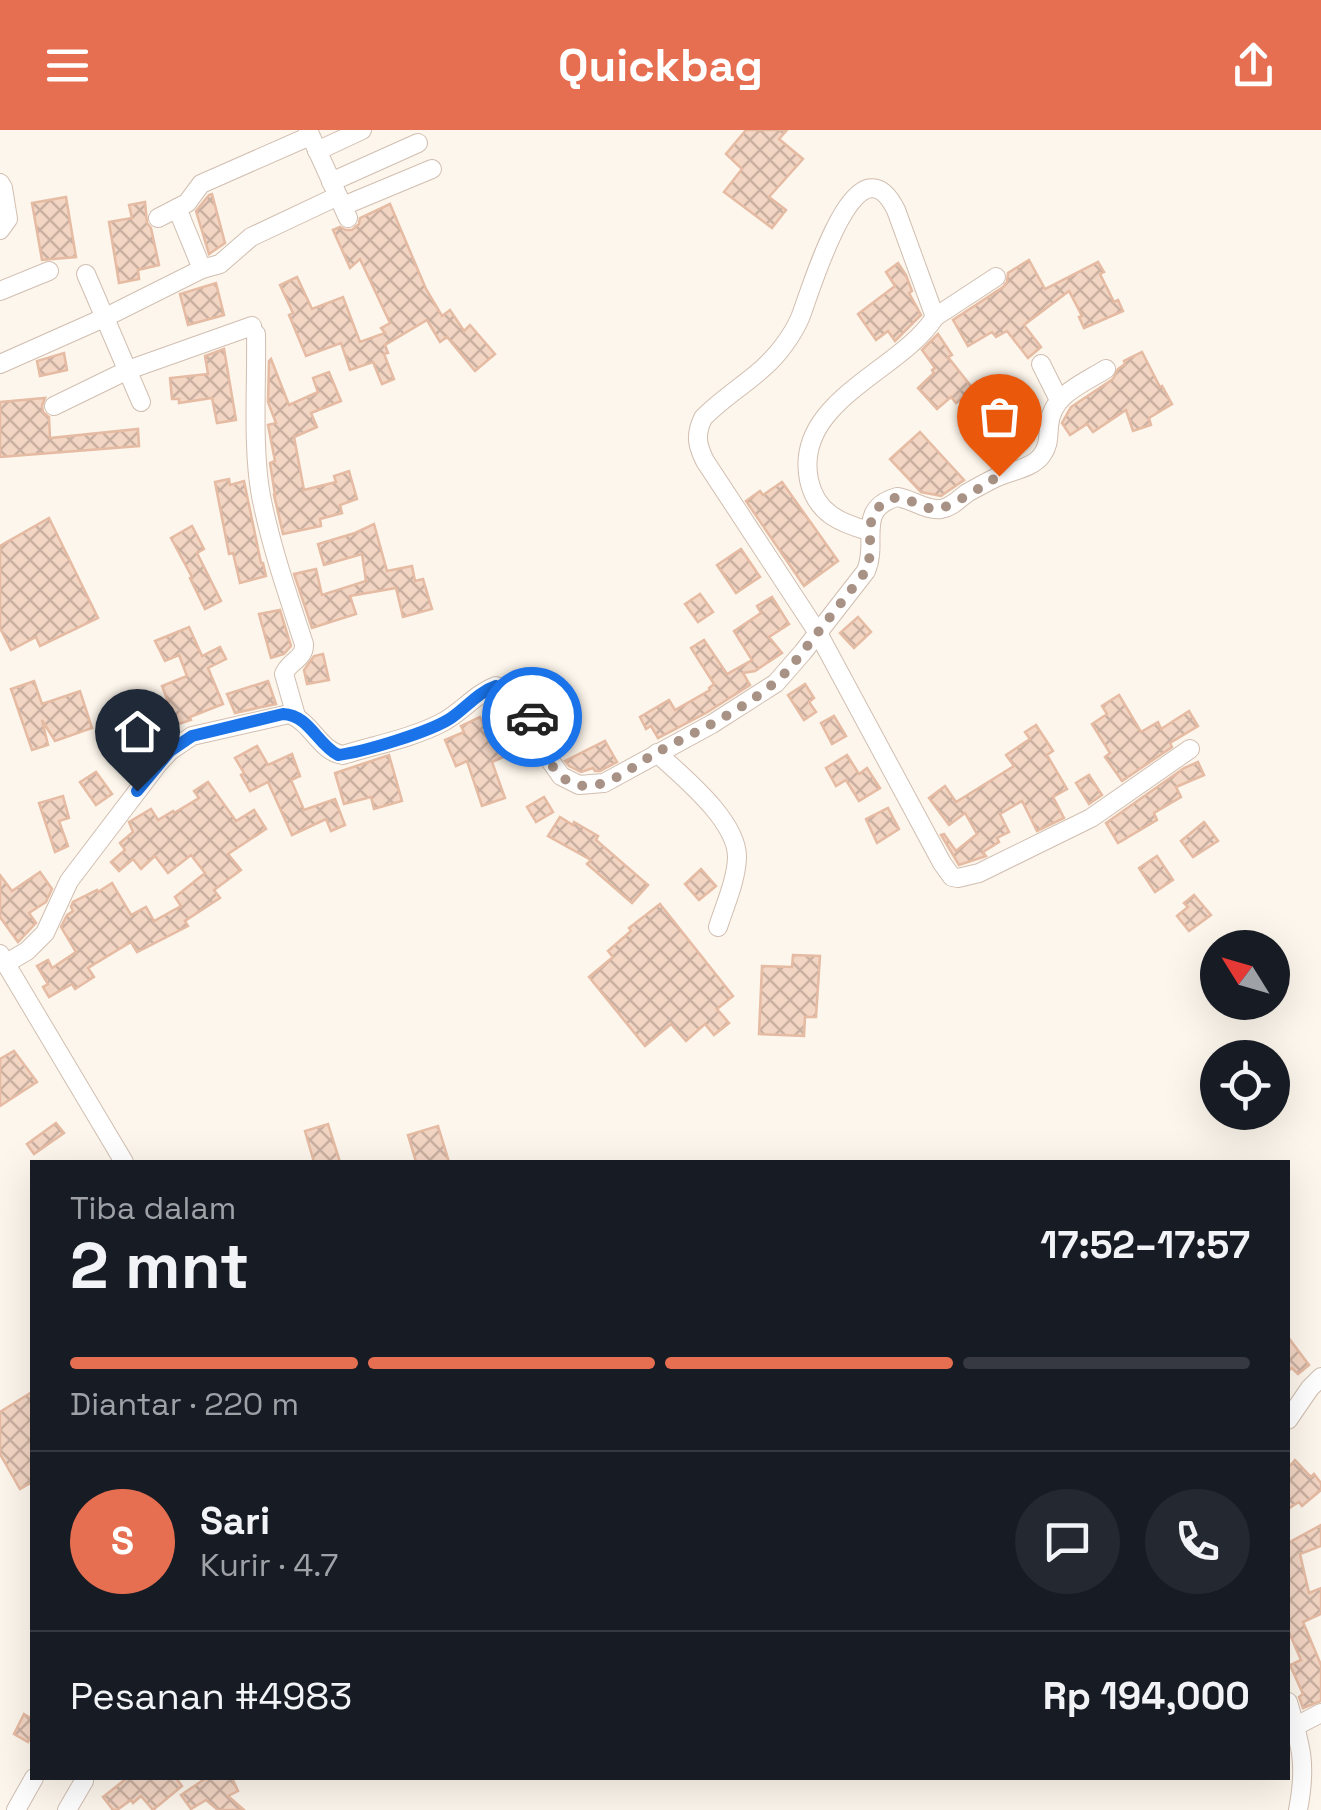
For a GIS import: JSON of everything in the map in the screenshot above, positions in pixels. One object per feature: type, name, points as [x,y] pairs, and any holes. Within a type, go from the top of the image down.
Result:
[{"type":"street","points":[[158,218],[187,202],[202,184],[312,139],[362,130]]},
{"type":"street","points":[[312,139],[340,200]]},
{"type":"street","points":[[340,200],[418,143]]},
{"type":"street","points":[[0,364],[220,264],[251,237],[340,200],[432,170]]},
{"type":"street","points":[[0,182],[8,219],[0,230]]},
{"type":"street","points":[[935,317],[891,201],[882,191],[865,188],[824,248],[800,320],[790,336],[774,358],[703,418],[697,440],[705,461],[818,633],[942,863],[952,877],[978,873],[1091,818],[1190,749]]},
{"type":"street","points":[[177,208],[202,269]]},
{"type":"street","points":[[0,291],[49,272]]},
{"type":"street","points":[[86,274],[141,402]]},
{"type":"street","points":[[870,531],[845,524],[824,511],[817,501],[808,474],[811,442],[831,410],[916,341],[935,317],[996,277]]},
{"type":"street","points":[[54,406],[128,370],[254,330],[261,494],[305,648],[284,674],[296,716],[327,749],[343,755],[431,728],[496,686],[521,697],[528,706],[549,759],[561,776],[571,783],[590,786],[604,783],[712,724],[776,683],[866,571],[870,562],[872,516],[878,508],[890,498],[905,498],[940,510],[999,476],[1034,464],[1049,442],[1050,414],[1058,400],[1106,369]]},
{"type":"street","points":[[1040,364],[1058,400]]},
{"type":"street","points":[[123,1160],[3,959],[27,950],[46,932],[70,882],[170,751],[192,736],[283,714],[296,716]]},
{"type":"street","points":[[657,753],[698,792],[728,829],[734,843],[734,872],[718,927]]},
{"type":"street","points":[[1290,1417],[1321,1377]]},
{"type":"street","points":[[1290,1708],[1304,1763],[1298,1810]]},
{"type":"street","points":[[1296,1726],[1321,1714]]},
{"type":"street","points":[[16,1810],[33,1780]]},
{"type":"street","points":[[67,1810],[84,1780]]},
{"type":"street","points":[[80,1810],[85,1780]]},
{"type":"building","points":[[746,130],[787,130],[779,139],[803,159],[769,197],[786,210],[772,228],[724,192],[742,169],[726,154]]},
{"type":"building","points":[[212,194],[225,243],[209,254],[196,211]]},
{"type":"building","points":[[66,197],[76,257],[42,260],[32,203]]},
{"type":"building","points":[[145,202],[159,265],[138,270],[139,279],[119,283],[109,222],[132,218],[129,205]]},
{"type":"building","points":[[390,204],[426,289],[442,316],[450,310],[464,331],[470,325],[495,354],[475,371],[447,337],[440,342],[427,320],[385,345],[388,353],[384,354],[394,379],[382,384],[373,362],[350,370],[341,343],[306,356],[280,285],[297,277],[312,309],[343,297],[360,342],[385,333],[381,328],[390,323],[360,259],[350,268],[333,230],[352,230],[360,218]]},
{"type":"building","points":[[1029,260],[1045,289],[1098,262],[1114,302],[1118,300],[1123,311],[1084,328],[1069,291],[1024,325],[1041,347],[1028,358],[1007,331],[996,337],[992,332],[968,346],[953,320],[1003,287],[1008,273]]},
{"type":"building","points":[[898,263],[921,315],[895,341],[888,331],[876,340],[858,314],[895,286],[886,272]]},
{"type":"building","points":[[216,283],[224,315],[188,325],[180,294]]},
{"type":"building","points":[[938,334],[952,355],[948,357],[974,390],[956,403],[951,397],[937,409],[918,388],[934,373],[935,368],[922,350]]},
{"type":"building","points":[[224,349],[236,420],[217,423],[212,398],[179,403],[179,399],[172,399],[170,378],[208,374],[205,356]]},
{"type":"building","points":[[1142,352],[1172,404],[1149,418],[1151,425],[1133,431],[1126,410],[1093,432],[1087,424],[1070,435],[1062,423],[1071,407],[1113,379],[1124,361]]},
{"type":"building","points":[[64,353],[67,370],[40,376],[37,361]]},
{"type":"building","points":[[271,359],[289,405],[318,392],[313,378],[329,372],[341,401],[311,413],[317,427],[294,437],[304,490],[336,482],[334,476],[349,471],[357,499],[340,505],[342,513],[320,519],[321,526],[283,534],[270,463],[275,461],[268,425],[276,423],[268,402]]},
{"type":"building","points":[[45,398],[42,406],[49,417],[50,438],[138,429],[139,446],[0,457],[0,402]]},
{"type":"building","points":[[920,432],[964,480],[941,496],[921,492],[890,459]]},
{"type":"building","points":[[229,479],[230,485],[244,481],[266,576],[240,583],[233,553],[229,554],[215,482]]},
{"type":"building","points":[[782,482],[838,561],[804,586],[746,501]]},
{"type":"building","points":[[49,518],[98,618],[40,646],[36,637],[11,650],[0,628],[0,546]]},
{"type":"building","points":[[374,524],[387,571],[412,566],[415,581],[423,579],[432,609],[403,617],[396,588],[350,596],[356,614],[312,628],[294,574],[316,569],[322,595],[366,581],[362,554],[324,565],[318,544]]},
{"type":"building","points":[[192,526],[204,549],[197,553],[221,601],[205,609],[171,538]]},
{"type":"building","points":[[741,549],[760,577],[736,593],[717,565]]},
{"type":"building","points":[[700,594],[713,612],[698,622],[685,604]]},
{"type":"building","points":[[772,597],[789,624],[769,637],[782,653],[755,671],[743,673],[750,685],[706,713],[658,738],[651,726],[646,729],[640,717],[669,700],[675,710],[714,684],[691,648],[704,640],[727,674],[752,660],[734,631],[761,613],[757,606]]},
{"type":"building","points":[[280,610],[291,646],[284,654],[271,658],[259,614]]},
{"type":"building","points":[[858,617],[871,632],[854,648],[840,633]]},
{"type":"building","points":[[189,627],[202,656],[220,647],[226,659],[208,668],[223,704],[169,727],[164,709],[170,707],[162,686],[187,676],[179,655],[165,661],[155,641]]},
{"type":"building","points":[[323,654],[329,680],[307,684],[304,670],[314,656]]},
{"type":"building","points":[[34,681],[42,704],[80,691],[92,728],[55,741],[42,720],[48,745],[32,750],[11,689]]},
{"type":"building","points":[[268,681],[276,704],[235,713],[227,694]]},
{"type":"building","points":[[805,684],[814,698],[809,702],[816,712],[804,720],[788,695]]},
{"type":"building","points":[[1119,695],[1141,732],[1158,722],[1161,729],[1189,711],[1198,726],[1122,781],[1105,757],[1110,753],[1092,724],[1107,714],[1102,706]]},
{"type":"building","points":[[834,716],[846,736],[832,744],[821,723]]},
{"type":"building","points":[[480,717],[490,739],[514,729],[523,748],[492,762],[505,798],[482,806],[467,761],[456,766],[445,740],[464,732],[461,726]]},
{"type":"building","points":[[1036,725],[1053,751],[1047,755],[1067,789],[1053,797],[1064,818],[1037,831],[1022,801],[1000,814],[1009,832],[983,852],[986,856],[959,865],[941,835],[956,851],[977,834],[965,813],[949,825],[929,798],[945,786],[956,802],[1014,766],[1006,755],[1030,739],[1025,732]]},
{"type":"building","points":[[605,741],[617,762],[600,771],[593,768],[581,772],[565,761]]},
{"type":"building","points":[[257,746],[268,765],[292,754],[300,776],[291,780],[304,810],[335,799],[345,825],[331,831],[326,819],[292,835],[268,782],[250,791],[241,775],[244,773],[235,758]]},
{"type":"building","points":[[389,755],[402,801],[374,809],[371,797],[344,804],[335,773]]},
{"type":"building","points":[[847,755],[859,774],[867,768],[880,788],[859,801],[846,780],[836,786],[826,768]]},
{"type":"building","points":[[1198,762],[1204,775],[1176,787],[1181,797],[1154,813],[1157,820],[1118,843],[1106,823]]},
{"type":"building","points":[[96,772],[112,794],[96,805],[80,782]]},
{"type":"building","points":[[1089,775],[1102,795],[1089,804],[1076,783]]},
{"type":"building","points":[[208,782],[236,821],[254,810],[266,829],[228,854],[241,870],[214,890],[220,898],[185,921],[188,926],[137,952],[131,942],[88,968],[94,977],[75,989],[72,984],[49,997],[43,987],[48,984],[37,966],[48,960],[52,968],[76,952],[61,927],[73,911],[73,902],[112,883],[131,915],[146,907],[154,921],[181,906],[175,897],[205,873],[191,855],[168,873],[155,856],[141,869],[133,859],[119,871],[111,862],[125,850],[120,843],[133,832],[129,822],[151,809],[158,820],[174,813],[199,798],[194,791]]},
{"type":"building","points":[[63,796],[69,818],[59,821],[68,846],[55,852],[39,803]]},
{"type":"building","points":[[544,797],[553,812],[536,822],[527,807]]},
{"type":"building","points":[[888,808],[899,829],[877,843],[866,819]]},
{"type":"building","points":[[560,817],[598,836],[596,840],[648,885],[632,903],[587,864],[591,860],[548,836]]},
{"type":"building","points":[[1204,822],[1218,841],[1193,857],[1181,841]]},
{"type":"building","points":[[1157,856],[1173,880],[1155,892],[1139,868]]},
{"type":"building","points":[[701,869],[716,886],[699,900],[685,884]]},
{"type":"building","points":[[40,872],[52,889],[46,902],[29,913],[36,923],[18,942],[0,917],[0,875],[12,891]]},
{"type":"building","points":[[1194,895],[1211,915],[1189,931],[1177,916]]},
{"type":"building","points":[[660,904],[733,996],[717,1009],[729,1023],[714,1035],[705,1024],[686,1041],[671,1024],[645,1046],[589,977],[613,957],[608,951],[631,931],[629,928]]},
{"type":"building","points":[[793,955],[820,956],[816,1017],[805,1017],[804,1036],[759,1034],[762,966],[792,967]]},
{"type":"building","points":[[14,1051],[37,1082],[0,1106],[0,1059]]},
{"type":"building","points":[[56,1123],[64,1133],[34,1154],[27,1144]]},
{"type":"building","points":[[328,1124],[339,1160],[313,1160],[305,1131]]},
{"type":"building","points":[[438,1126],[448,1160],[415,1160],[408,1135]]},
{"type":"building","points":[[1290,1340],[1309,1365],[1298,1374],[1292,1368]]},
{"type":"building","points":[[30,1393],[30,1483],[20,1489],[0,1454],[0,1412]]},
{"type":"building","points":[[1295,1460],[1321,1483],[1321,1490],[1302,1506],[1299,1502],[1290,1508],[1290,1466]]},
{"type":"building","points":[[1321,1525],[1321,1546],[1300,1554],[1309,1593],[1321,1588],[1321,1614],[1303,1622],[1321,1665],[1321,1701],[1303,1708],[1299,1697],[1303,1694],[1290,1665],[1301,1660],[1290,1635],[1290,1542]]},
{"type":"building","points":[[24,1714],[30,1718],[28,1742],[14,1734]]},
{"type":"building","points":[[124,1780],[178,1780],[182,1786],[153,1810],[141,1796],[117,1810],[103,1797]]},
{"type":"building","points":[[203,1780],[233,1780],[238,1791],[228,1796],[244,1810],[218,1810],[206,1800],[191,1809],[181,1795]]},
{"type":"way so far","points":[[532,717],[549,759],[561,776],[580,785],[604,783],[712,724],[776,683],[866,571],[870,562],[870,522],[882,503],[898,497],[940,510],[999,476]]},
{"type":"route","points":[[137,791],[170,751],[192,736],[283,714],[300,719],[327,749],[338,755],[431,728],[496,686],[521,697],[532,717]]}]
